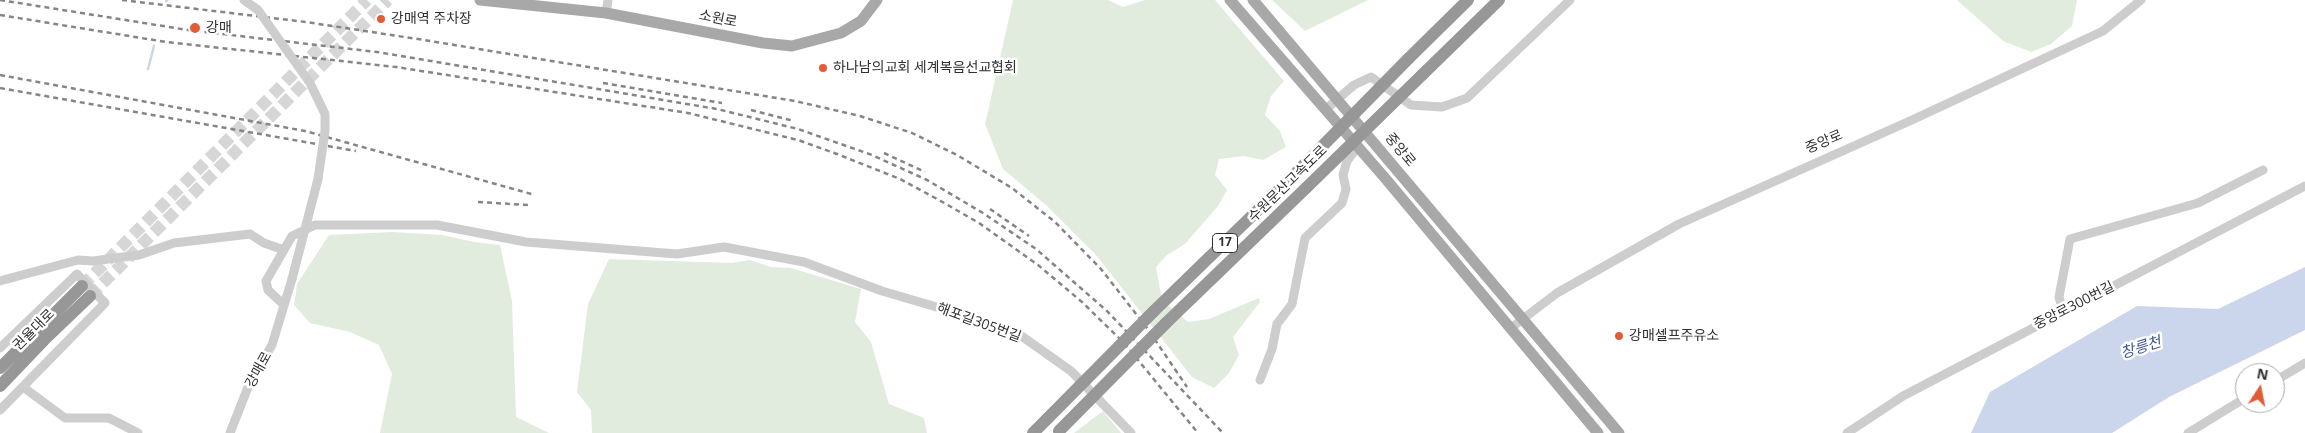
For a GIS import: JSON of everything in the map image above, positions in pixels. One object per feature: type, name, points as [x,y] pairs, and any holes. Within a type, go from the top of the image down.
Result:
[{"type":"highway","name":"수원문산고속도로","points":[[1033,433],[1154,311],[1296,174],[1468,0]]},
{"type":"highway","name":"수원문산고속도로","points":[[1058,432],[1166,323],[1499,0]]},
{"type":"highway","name":"권율대로","points":[[0,368],[79,280]]},
{"type":"highway","name":"권율대로","points":[[0,386],[90,296]]},
{"type":"main road","name":"소원로","points":[[480,0],[606,13],[762,43],[792,46],[840,33],[861,21],[877,0]]},
{"type":"main road","points":[[1230,0],[1358,146],[1598,433]]},
{"type":"main road","name":"중앙로","points":[[1253,0],[1338,98],[1523,321],[1619,433]]},
{"type":"street","name":"강매로","points":[[230,433],[250,382],[272,345],[292,279],[318,179],[325,131],[324,114],[310,83],[258,10],[244,0]]},
{"type":"street","points":[[606,13],[608,0]]},
{"type":"street","points":[[1326,109],[1354,84],[1371,78],[1411,105],[1442,107],[1467,98],[1570,0]]},
{"type":"street","name":"중앙로","points":[[1511,328],[1523,321],[1558,293],[1679,224],[2095,35],[2103,31],[2141,0]]},
{"type":"street","points":[[1260,380],[1272,349],[1277,324],[1292,304],[1305,238],[1342,202],[1346,189],[1343,175],[1347,160],[1358,146]]},
{"type":"street","points":[[2063,311],[2059,297],[2070,239],[2198,203],[2263,170]]},
{"type":"street","name":"중앙로300번길","points":[[1847,433],[1903,396],[2305,186]]},
{"type":"street","name":"해포길305번길","points":[[284,250],[292,236],[315,226],[437,225],[526,242],[677,254],[724,247],[804,262],[882,291],[957,313],[1020,335],[1071,371],[1131,433]]},
{"type":"street","points":[[0,281],[78,260],[93,261],[139,255],[174,243],[250,234],[264,243],[284,250],[266,281],[268,290],[284,305]]},
{"type":"street","points":[[0,348],[79,280],[93,261]]},
{"type":"street","points":[[0,410],[105,303],[79,280]]},
{"type":"street","points":[[2285,375],[2305,363]]},
{"type":"street","points":[[23,387],[65,418],[108,418],[138,433]]},
{"type":"street","points":[[2188,433],[2235,404]]},
{"type":"green space","points":[[1013,0],[1108,0],[1123,7],[1145,0],[1215,0],[1284,81],[1271,96],[1265,115],[1280,131],[1286,147],[1263,160],[1244,156],[1219,159],[1215,175],[1227,190],[1218,206],[1185,244],[1167,255],[1156,267],[1162,300],[1188,322],[1209,319],[1259,298],[1260,302],[1233,337],[1239,355],[1229,373],[1214,388],[1192,377],[1096,255],[1047,206],[1003,169],[985,124]]},
{"type":"green space","points":[[1272,0],[1368,0],[1305,31]]},
{"type":"green space","points":[[1957,0],[2077,0],[2072,26],[2051,44],[2031,52],[2003,41]]},
{"type":"green space","points":[[392,232],[443,235],[474,242],[500,245],[512,301],[516,417],[549,433],[380,433],[392,374],[379,345],[350,332],[310,323],[294,305],[297,284],[329,235]]},
{"type":"green space","points":[[609,259],[732,263],[750,260],[771,267],[791,268],[861,289],[855,322],[871,342],[889,404],[924,418],[927,433],[592,433],[591,410],[577,392],[588,304]]},
{"type":"green space","points":[[1103,411],[1121,433],[1074,433]]},
{"type":"water","name":"창릉천","points":[[2305,267],[2305,330],[2169,397],[2112,433],[1971,433],[1990,392],[2137,306],[2218,309]]},
{"type":"waterway","points":[[148,69],[154,46]]},
{"type":"tunnel","points":[[82,286],[367,0]]},
{"type":"tunnel","points":[[90,296],[388,0]]},
{"type":"railway","points":[[0,0],[188,30],[377,52],[717,109],[798,129],[872,155],[927,180],[983,213],[1036,249],[1107,311],[1223,433]]},
{"type":"railway","points":[[122,0],[306,22],[795,101],[860,116],[912,133],[957,155],[1012,188],[1055,222],[1101,269],[1147,328],[1187,387]]},
{"type":"railway","points":[[0,15],[166,42],[396,67],[688,113],[798,140],[900,179],[979,223],[1038,265],[1082,302],[1124,343],[1198,433]]},
{"type":"railway","points":[[0,75],[305,131],[535,195]]},
{"type":"railway","points":[[603,83],[722,103]]},
{"type":"railway","points":[[0,88],[356,151]]},
{"type":"railway","points":[[751,110],[794,121]]},
{"type":"railway","points":[[884,153],[925,172]]},
{"type":"railway","points":[[478,202],[528,205]]},
{"type":"railway","points":[[990,209],[1029,236]]},
{"type":"place","name":"강매역 주차장","points":[[381,19]]},
{"type":"place","name":"강매","points":[[195,28]]},
{"type":"place","name":"하나남의교회 세계복음선교협회","points":[[823,68]]},
{"type":"place","name":"강매셀프주유소","points":[[1619,336]]}]
